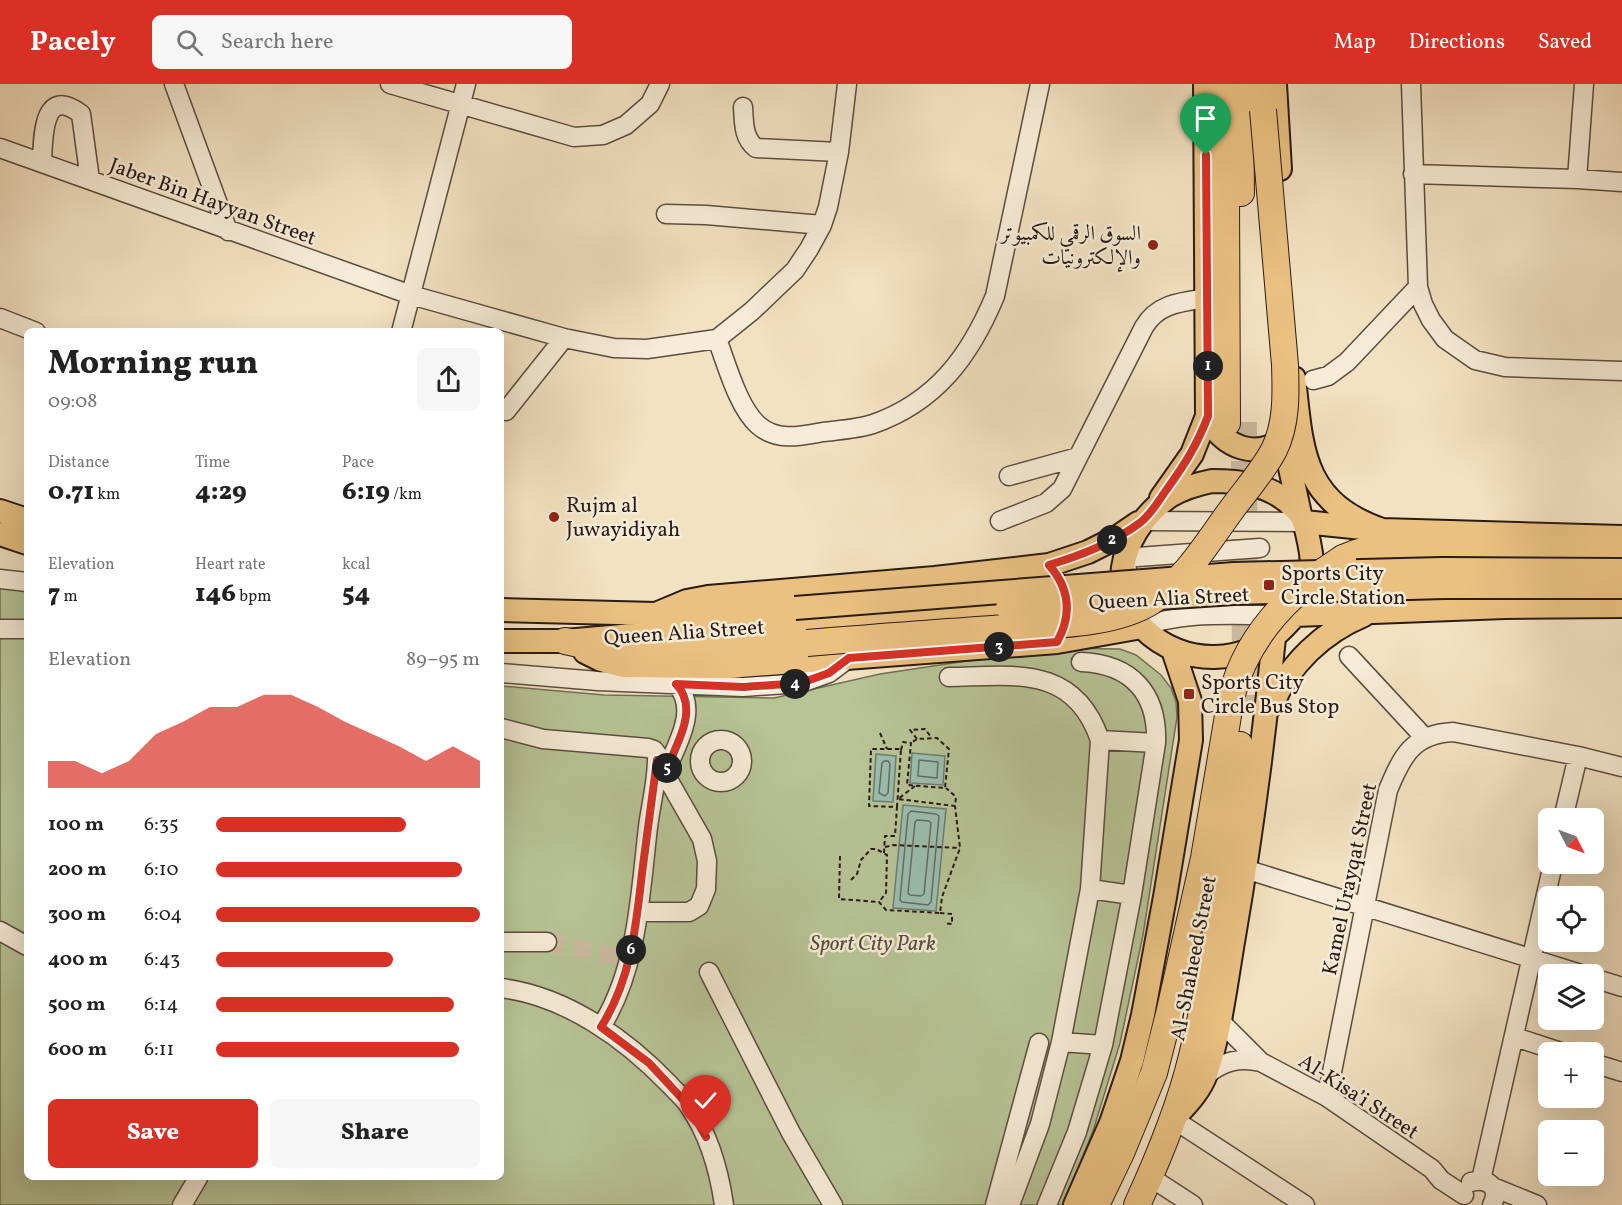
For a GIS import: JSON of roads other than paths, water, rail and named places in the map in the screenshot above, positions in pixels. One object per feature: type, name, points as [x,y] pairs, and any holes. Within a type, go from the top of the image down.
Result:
[{"type":"highway","points":[[1217,84],[1226,196],[1226,420]]},
{"type":"highway","points":[[1226,420],[1240,84]]},
{"type":"highway","points":[[565,641],[612,651],[755,647],[800,625],[1059,624],[1114,616],[1137,610],[1155,600],[1181,575],[1261,471],[1275,449],[1281,429],[1286,388],[1261,84]]},
{"type":"highway","points":[[1096,1205],[1121,1153],[1154,1073],[1197,890],[1234,683],[1245,656],[1279,610],[1325,569],[1359,550],[1417,546],[1622,551]]},
{"type":"highway","name":"Al-Shaheed Street","points":[[1113,1205],[1124,1184],[1173,1058],[1181,1028],[1201,929],[1239,702],[1217,929],[1192,1056],[1173,1119],[1137,1205]]},
{"type":"main road","points":[[1205,84],[1208,298],[1226,420]]},
{"type":"main road","points":[[1275,84],[1293,369],[1302,445],[1310,471],[1324,492],[1343,510],[1365,524],[1382,530]]},
{"type":"main road","points":[[504,641],[565,641],[601,660],[622,666],[728,667],[1057,642],[1133,629],[1173,650],[1198,657],[1225,658],[1262,645],[1274,638],[1295,615],[1311,583],[1312,552],[1290,468],[1293,369]]},
{"type":"main road","points":[[1226,420],[1216,431],[1229,443],[1245,449],[1270,447],[1283,439],[1292,428]]},
{"type":"main road","points":[[1185,683],[1133,629],[1121,577],[1124,558],[1131,538],[1192,454],[1226,420]]},
{"type":"main road","points":[[656,614],[687,601],[708,597],[935,578],[1049,565],[1088,552],[1116,538],[1170,496],[1190,486],[1212,480],[1237,481],[1260,486],[1282,498],[1302,518],[1382,530],[1622,537]]},
{"type":"main road","points":[[0,511],[24,519]]},
{"type":"main road","points":[[0,534],[24,542]]},
{"type":"main road","points":[[1049,565],[1063,585],[1068,608],[1057,642]]},
{"type":"main road","name":"Queen Alia Street","points":[[800,625],[1234,574],[1442,569],[1622,570]]},
{"type":"main road","name":"Queen Alia Street","points":[[504,610],[656,614],[800,625],[1234,593],[1444,586],[1622,587]]},
{"type":"main road","points":[[1295,615],[1504,607],[1622,606]]},
{"type":"main road","points":[[1266,723],[1284,681],[1298,663],[1331,632],[1372,611]]},
{"type":"main road","points":[[1173,1119],[1196,1093],[1206,1076],[1220,1020],[1266,723],[1274,638]]},
{"type":"main road","points":[[1075,1205],[1111,1123],[1132,1061],[1143,1015],[1191,740],[1190,701],[1173,650]]},
{"type":"street","points":[[174,84],[228,231]]},
{"type":"street","points":[[390,84],[574,137],[603,135],[626,125],[650,104],[660,84]]},
{"type":"street","points":[[402,328],[466,84]]},
{"type":"street","points":[[847,84],[839,152],[822,225],[795,270],[752,311],[717,339],[748,414],[759,426],[775,435],[792,437],[871,424],[900,412],[926,396],[950,375],[969,350],[995,296],[1040,84]]},
{"type":"street","points":[[1410,84],[1418,287],[1431,320],[1445,339],[1475,360],[1505,367],[1622,371]]},
{"type":"street","points":[[1577,179],[1584,84]]},
{"type":"street","points":[[42,163],[43,130],[47,114],[52,106],[63,103],[74,107],[81,114],[90,180]]},
{"type":"street","points":[[743,107],[746,135],[756,148],[839,152]]},
{"type":"street","name":"Jaber Bin Hayyan Street","points":[[0,148],[411,295],[564,338],[614,348],[647,349],[717,339]]},
{"type":"street","points":[[1413,174],[1622,182]]},
{"type":"street","points":[[666,214],[706,215],[822,225]]},
{"type":"street","points":[[1313,380],[1328,376],[1347,362],[1418,287]]},
{"type":"street","points":[[1000,521],[1052,499],[1062,489],[1151,316],[1168,305],[1208,298]]},
{"type":"street","points":[[0,318],[26,328]]},
{"type":"street","points":[[506,411],[564,338]]},
{"type":"street","points":[[1008,476],[1078,457]]},
{"type":"street","points":[[1148,515],[1302,518]]},
{"type":"street","points":[[1260,548],[1124,558],[1134,588],[1145,593],[1311,583]]},
{"type":"street","points":[[0,579],[24,582]]},
{"type":"street","points":[[1133,629],[1181,617],[1295,615]]},
{"type":"street","points":[[0,629],[24,629]]},
{"type":"street","points":[[1349,656],[1425,738],[1438,733],[1470,734],[1622,767]]},
{"type":"street","points":[[504,674],[743,687],[801,683],[829,673],[849,658]]},
{"type":"street","points":[[1047,1205],[1077,1132],[1103,1046],[1132,895],[1157,727],[1148,697],[1138,684],[1126,674],[1112,667],[1081,662]]},
{"type":"street","points":[[949,677],[1027,676],[1055,684],[1083,707],[1095,726],[1100,740],[1090,890],[1061,1042],[1040,1124],[1008,1204]]},
{"type":"street","points":[[601,1027],[616,1001],[626,973],[661,765],[687,717],[687,703],[676,684]]},
{"type":"street","points":[[504,729],[543,739],[651,749],[656,752],[702,839],[707,861],[705,896],[699,906],[689,912],[638,912]]},
{"type":"street","name":"Kamel Urayqat Street","points":[[1327,1097],[1388,790],[1398,766],[1410,748],[1425,738]]},
{"type":"street","points":[[1100,740],[1156,742]]},
{"type":"street","points":[[1566,808],[1578,756]]},
{"type":"street","points":[[661,765],[700,764]]},
{"type":"street","points":[[1245,868],[1551,964]]},
{"type":"street","points":[[1492,1205],[1495,1193],[1475,1190],[1515,1037],[1530,957],[1551,874]]},
{"type":"street","points":[[1090,890],[1132,895]]},
{"type":"street","points":[[0,931],[24,944]]},
{"type":"street","points":[[504,942],[547,942]]},
{"type":"street","points":[[709,972],[791,1133],[833,1205]]},
{"type":"street","points":[[1604,981],[1622,987]]},
{"type":"street","points":[[504,989],[537,996],[566,1008],[601,1027],[649,1063],[688,1105],[706,1137],[717,1168],[724,1205]]},
{"type":"street","name":"Al-Kisa’i Street","points":[[1220,1020],[1261,1062]]},
{"type":"street","points":[[1515,1037],[1538,1045]]},
{"type":"street","points":[[1061,1042],[1103,1046]]},
{"type":"street","points":[[1008,1204],[1039,1043]]},
{"type":"street","name":"Al-Kisa’i Street","points":[[1206,1076],[1215,1068],[1228,1062],[1249,1059],[1261,1062],[1327,1097],[1431,1169],[1445,1172],[1475,1190],[1537,1205]]},
{"type":"street","points":[[1604,1066],[1622,1072]]},
{"type":"street","points":[[1173,1119],[1305,1205]]},
{"type":"street","points":[[1150,1177],[1193,1205]]},
{"type":"street","points":[[182,1205],[197,1180]]},
{"type":"water","points":[[912,753],[945,756],[943,785],[910,783]]},
{"type":"water","points":[[876,754],[896,756],[893,802],[873,801]]},
{"type":"water","points":[[903,805],[946,809],[936,911],[893,908]]},
{"type":"tunnel","points":[[1244,422],[1245,702]]},
{"type":"tunnel","points":[[547,942],[629,959]]},
{"type":"place","name":"السوق الرقمي للكمبيوتر والإلكترونيات","points":[[1153,245]]},
{"type":"place","name":"Rujm al Juwayidiyah","points":[[554,517]]},
{"type":"place","name":"Sports City Circle Station","points":[[1269,585]]},
{"type":"place","name":"Sports City Circle Bus Stop","points":[[1189,694]]},
{"type":"park label","name":"Sport City Park","points":[[873,943]]}]
